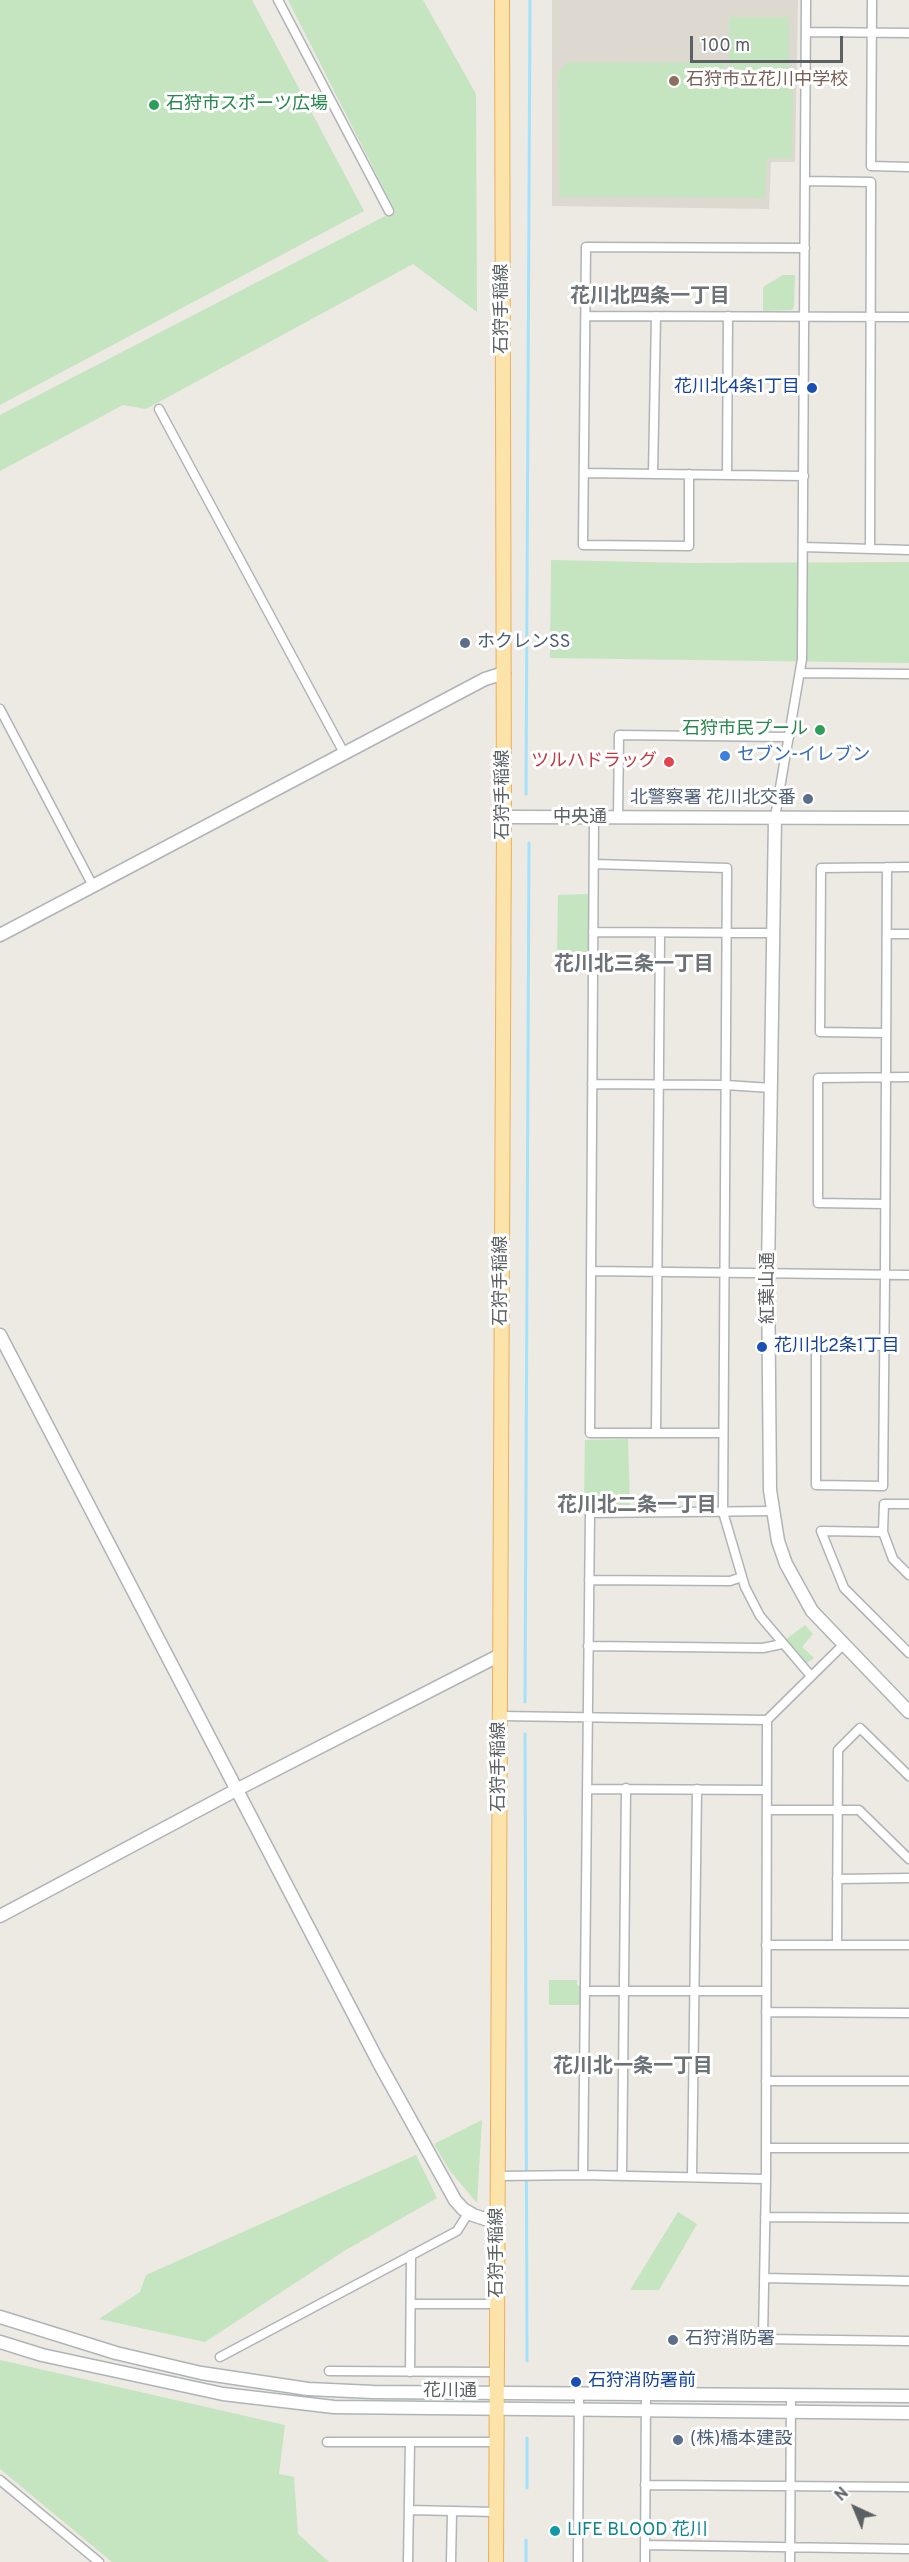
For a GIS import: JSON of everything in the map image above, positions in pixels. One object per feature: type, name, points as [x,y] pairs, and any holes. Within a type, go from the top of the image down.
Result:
[{"type":"main road","name":"石狩手稲線","points":[[496,2562],[504,817],[502,0]]},
{"type":"street","points":[[278,0],[388,211]]},
{"type":"street","points":[[775,817],[802,659],[806,0]]},
{"type":"street","points":[[872,0],[871,166],[909,167]]},
{"type":"street","points":[[806,32],[909,33]]},
{"type":"street","points":[[806,181],[871,182],[870,548]]},
{"type":"street","points":[[689,474],[689,546],[583,545],[586,247],[805,248]]},
{"type":"street","points":[[587,316],[909,317]]},
{"type":"street","points":[[654,474],[656,316]]},
{"type":"street","points":[[727,475],[728,316]]},
{"type":"street","points":[[159,409],[344,753]]},
{"type":"street","points":[[584,473],[804,476]]},
{"type":"street","points":[[803,547],[909,550]]},
{"type":"street","points":[[0,935],[485,679],[504,673]]},
{"type":"street","points":[[800,673],[909,674]]},
{"type":"street","points":[[0,709],[93,886]]},
{"type":"street","points":[[618,818],[619,735],[789,737]]},
{"type":"street","name":"中央通","points":[[504,817],[909,818]]},
{"type":"street","name":"紅葉山通","points":[[775,817],[768,1272],[769,1481],[773,1511],[778,1541],[796,1586],[812,1611],[909,1712]]},
{"type":"street","points":[[594,818],[590,1433],[723,1433]]},
{"type":"street","points":[[594,864],[727,868],[723,1512],[742,1577],[760,1616],[811,1676]]},
{"type":"street","points":[[884,1346],[816,1343],[816,1485],[883,1486],[885,1274],[887,867]]},
{"type":"street","points":[[886,1033],[820,1032],[821,868],[909,867]]},
{"type":"street","points":[[593,932],[773,933]]},
{"type":"street","points":[[656,1433],[660,934]]},
{"type":"street","points":[[887,934],[909,934]]},
{"type":"street","points":[[885,1204],[818,1203],[818,1078],[909,1077]]},
{"type":"street","points":[[592,1084],[726,1085],[771,1088]]},
{"type":"street","points":[[591,1271],[909,1275]]},
{"type":"street","points":[[0,1335],[379,2063],[455,2200],[468,2212],[497,2223]]},
{"type":"street","points":[[909,1504],[884,1504],[883,1532],[893,1559],[909,1575]]},
{"type":"street","points":[[583,2175],[590,1513],[773,1511]]},
{"type":"street","points":[[883,1532],[821,1531],[844,1587],[909,1653]]},
{"type":"street","points":[[589,1580],[730,1581],[742,1577]]},
{"type":"street","points":[[588,1647],[763,1648],[782,1644]]},
{"type":"street","points":[[843,1645],[767,1720],[766,2179],[763,2338],[909,2341]]},
{"type":"street","points":[[0,1916],[238,1789],[500,1655]]},
{"type":"street","points":[[500,1716],[767,1720]]},
{"type":"street","points":[[837,1945],[838,1750],[860,1728],[909,1776]]},
{"type":"street","points":[[622,2176],[626,1991],[626,1788]]},
{"type":"street","points":[[587,1789],[767,1790]]},
{"type":"street","points":[[692,2177],[697,1789]]},
{"type":"street","points":[[767,1810],[859,1810],[909,1859]]},
{"type":"street","points":[[837,1879],[909,1878]]},
{"type":"street","points":[[766,1945],[909,1945]]},
{"type":"street","points":[[585,1991],[766,1991]]},
{"type":"street","points":[[766,2013],[909,2013]]},
{"type":"street","points":[[766,2081],[909,2081]]},
{"type":"street","points":[[766,2148],[909,2148]]},
{"type":"street","points":[[499,2176],[583,2175],[766,2179]]},
{"type":"street","points":[[220,2357],[457,2231],[468,2212]]},
{"type":"street","points":[[765,2217],[909,2218]]},
{"type":"street","points":[[410,2372],[411,2255]]},
{"type":"street","points":[[764,2278],[909,2281]]},
{"type":"street","points":[[411,2304],[498,2304]]},
{"type":"street","name":"花川通","points":[[0,2317],[116,2353],[253,2383],[308,2390],[909,2396]]},
{"type":"street","name":"花川通","points":[[0,2342],[42,2355],[176,2385],[273,2401],[334,2407],[909,2413]]},
{"type":"street","points":[[329,2371],[498,2372]]},
{"type":"street","points":[[578,2562],[579,2392]]},
{"type":"street","points":[[645,2562],[646,2394]]},
{"type":"street","points":[[790,2562],[791,2395]]},
{"type":"street","points":[[327,2442],[496,2442]]},
{"type":"street","points":[[408,2562],[410,2442]]},
{"type":"street","points":[[0,2480],[99,2562]]},
{"type":"street","points":[[645,2485],[909,2487]]},
{"type":"street","points":[[409,2510],[496,2512]]},
{"type":"street","points":[[451,2562],[452,2512]]},
{"type":"street","points":[[645,2545],[909,2549]]},
{"type":"shaded area","name":"石狩市立花川中学校","points":[[552,0],[798,0],[795,162],[771,162],[769,209],[552,206]]},
{"type":"green space","name":"石狩市スポーツ広場","points":[[0,0],[252,0],[364,211],[0,405]]},
{"type":"green space","points":[[288,0],[423,0],[476,94],[477,312],[413,264],[146,409],[123,405],[0,471],[0,415],[395,211]]},
{"type":"green space","points":[[729,17],[789,17],[789,77],[729,77]]},
{"type":"green space","points":[[569,62],[725,63],[726,80],[793,81],[792,159],[767,158],[765,198],[559,197],[558,73]]},
{"type":"green space","points":[[783,275],[795,275],[794,307],[792,310],[763,311],[763,287]]},
{"type":"green space","points":[[551,560],[692,563],[909,562],[909,663],[550,658]]},
{"type":"green space","points":[[588,894],[588,958],[557,957],[558,895]]},
{"type":"green space","points":[[628,1439],[630,1505],[584,1505],[585,1440]]},
{"type":"green space","points":[[805,1625],[813,1634],[802,1647],[814,1658],[805,1664],[785,1640]]},
{"type":"green space","points":[[549,1980],[577,1980],[577,1985],[580,1986],[580,2005],[549,2005]]},
{"type":"green space","points":[[482,2120],[477,2203],[450,2171],[434,2144]]},
{"type":"green space","points":[[416,2155],[437,2198],[344,2251],[205,2342],[99,2319],[140,2292],[146,2275]]},
{"type":"green space","points":[[678,2212],[697,2224],[659,2290],[630,2290]]},
{"type":"green space","points":[[0,2360],[285,2425],[279,2474],[294,2477],[298,2534],[329,2562],[112,2562],[0,2469]]},
{"type":"waterway","points":[[526,794],[530,0]]},
{"type":"waterway","points":[[525,1702],[529,843]]},
{"type":"waterway","points":[[525,1734],[527,2361]]},
{"type":"waterway","points":[[527,2438],[527,2488]]},
{"type":"waterway","points":[[526,2540],[526,2562]]},
{"type":"place","name":"石狩市立花川中学校","points":[[674,81]]},
{"type":"place","name":"石狩市スポーツ広場","points":[[154,105]]},
{"type":"place","name":"花川北4条1丁目","points":[[812,388]]},
{"type":"place","name":"ホクレンSS","points":[[465,643]]},
{"type":"place","name":"石狩市民プール","points":[[820,730]]},
{"type":"place","name":"セブン-イレブン","points":[[725,756]]},
{"type":"place","name":"ツルハドラッグ","points":[[669,762]]},
{"type":"place","name":"北警察署 花川北交番","points":[[808,799]]},
{"type":"place","name":"花川北2条1丁目","points":[[762,1347]]},
{"type":"place","name":"石狩消防署","points":[[673,2340]]},
{"type":"place","name":"石狩消防署前","points":[[576,2382]]},
{"type":"place","name":"(株)橋本建設","points":[[678,2440]]},
{"type":"place","name":"LIFE BLOOD 花川","points":[[555,2531]]},
{"type":"district","name":"花川北四条一丁目","points":[[650,298]]},
{"type":"district","name":"花川北三条一丁目","points":[[634,966]]},
{"type":"district","name":"花川北二条一丁目","points":[[637,1507]]},
{"type":"district","name":"花川北一条一丁目","points":[[633,2068]]}]
